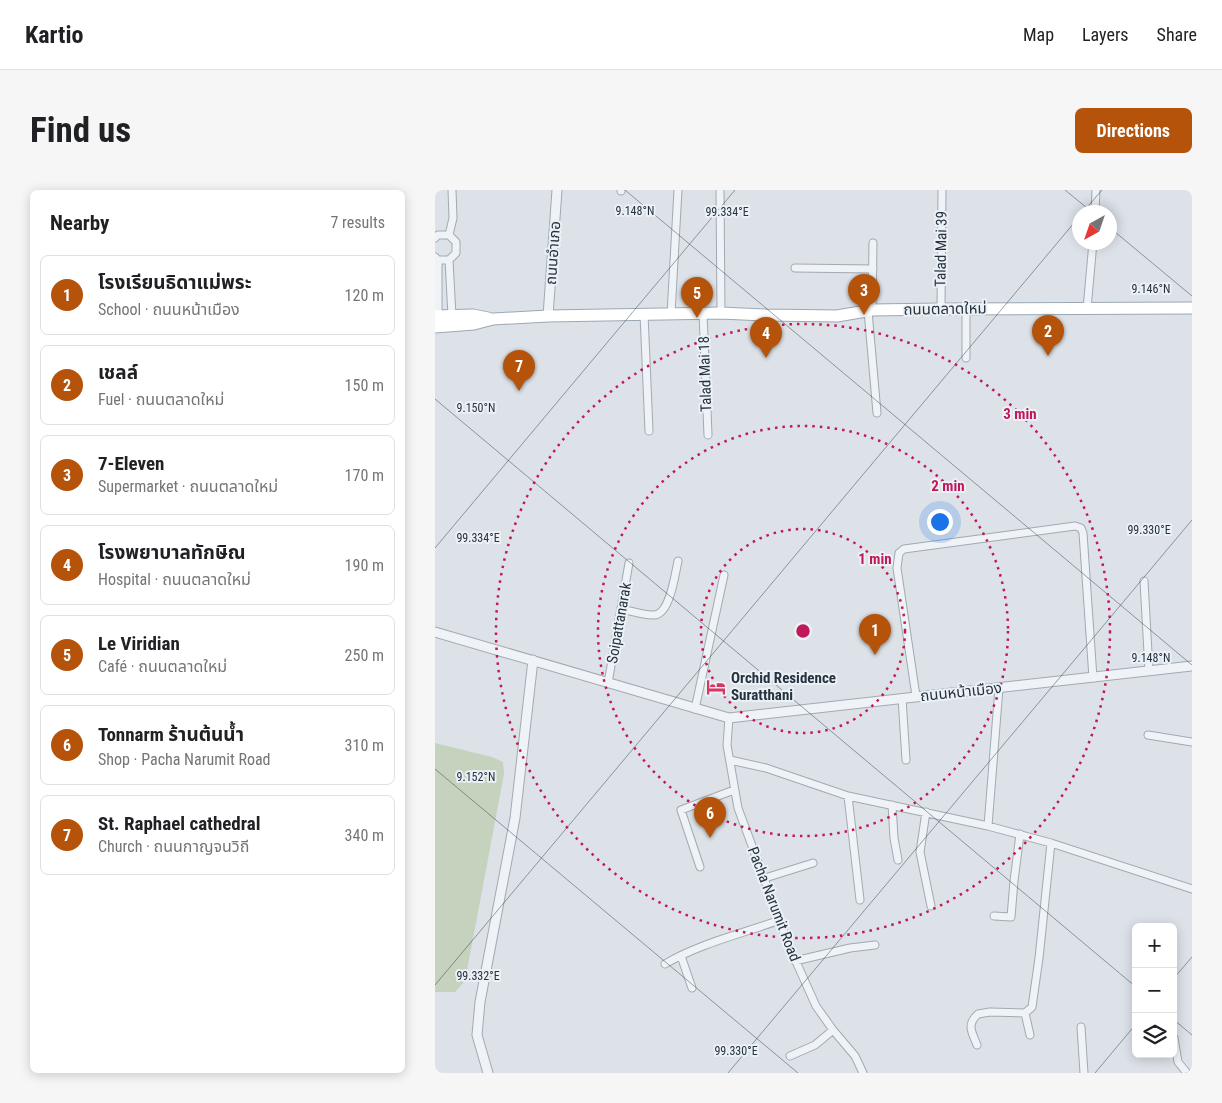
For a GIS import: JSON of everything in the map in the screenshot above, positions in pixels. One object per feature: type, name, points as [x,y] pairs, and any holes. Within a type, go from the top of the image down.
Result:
[{"type":"main road","name":"ถนนตลาดใหม่","points":[[493,319],[703,313],[837,316],[870,311],[941,309],[1192,308]]},
{"type":"main road","points":[[436,320],[452,316],[473,315],[493,319]]},
{"type":"main road","points":[[436,320],[473,324],[493,319]]},
{"type":"street","points":[[449,235],[453,218],[452,190]]},
{"type":"street","name":"ถนนอำเภอ","points":[[548,316],[557,190]]},
{"type":"street","points":[[671,314],[678,190]]},
{"type":"street","points":[[720,190],[721,313]]},
{"type":"street","name":"Talad Mai 39","points":[[941,309],[942,190]]},
{"type":"street","points":[[1096,205],[1097,190]]},
{"type":"street","points":[[435,238],[438,235],[449,235],[456,242],[456,253],[449,260],[452,316]]},
{"type":"street","points":[[873,243],[870,311],[877,413]]},
{"type":"street","points":[[1087,309],[1092,250]]},
{"type":"street","points":[[436,320],[437,259],[449,260]]},
{"type":"street","points":[[795,268],[873,269]]},
{"type":"street","points":[[966,309],[966,358]]},
{"type":"street","name":"Talad Mai 18","points":[[703,313],[708,435]]},
{"type":"street","points":[[644,314],[649,431]]},
{"type":"street","points":[[916,696],[897,568],[899,553],[904,549],[1075,526],[1081,528],[1083,533],[1093,678]]},
{"type":"street","points":[[621,609],[653,615],[661,612],[667,604],[679,561]]},
{"type":"street","name":"Soipattanarak","points":[[608,683],[629,563]]},
{"type":"street","points":[[695,709],[724,575]]},
{"type":"street","points":[[1144,580],[1149,671]]},
{"type":"street","points":[[435,632],[729,718]]},
{"type":"street","points":[[488,1073],[477,1035],[480,1002],[515,818],[533,660]]},
{"type":"street","name":"ถนนหน้าเมือง","points":[[729,718],[1192,666]]},
{"type":"street","points":[[988,826],[999,688]]},
{"type":"street","points":[[902,698],[906,760]]},
{"type":"street","name":"Pacha Narumit Road","points":[[729,718],[727,745],[738,808],[795,960],[816,1006],[855,1056],[863,1073]]},
{"type":"street","points":[[1148,735],[1192,742]]},
{"type":"street","points":[[730,760],[772,770],[848,796],[1020,834],[1192,889]]},
{"type":"street","points":[[700,867],[681,810],[734,790]]},
{"type":"street","points":[[848,796],[860,900]]},
{"type":"street","points":[[892,805],[894,838],[898,860]]},
{"type":"street","points":[[926,812],[920,850],[931,906]]},
{"type":"street","points":[[994,916],[1011,916],[1020,834]]},
{"type":"street","points":[[977,1045],[971,1024],[979,1014],[990,1012],[1025,1013],[1032,1007],[1051,843]]},
{"type":"street","points":[[765,878],[813,863]]},
{"type":"street","points":[[665,964],[681,956],[780,920]]},
{"type":"street","points":[[795,960],[850,948],[875,945]]},
{"type":"street","points":[[681,956],[692,988]]},
{"type":"street","points":[[1025,1013],[1030,1035]]},
{"type":"street","points":[[1081,1028],[1085,1073]]},
{"type":"street","points":[[790,1056],[815,1045],[833,1030]]},
{"type":"street","points":[[1177,1056],[1178,1062],[1187,1073]]},
{"type":"green space","points":[[435,743],[492,757],[503,762],[504,774],[465,981],[455,992],[435,992]]},
{"type":"place","name":"7-Eleven","points":[[864,315]]},
{"type":"place","name":"Le Viridian","points":[[697,318]]},
{"type":"place","name":"เชลล์","points":[[1048,356]]},
{"type":"place","name":"โรงพยาบาลทักษิณ","points":[[766,358]]},
{"type":"place","name":"St. Raphael cathedral","points":[[519,391]]},
{"type":"place","name":"โรงเรียนธิดาแม่พระ","points":[[875,655]]},
{"type":"place","name":"Orchid Residence Suratthani","points":[[716,687]]},
{"type":"place","name":"Tonnarm ร้านต้นน้ำ","points":[[710,838]]}]
